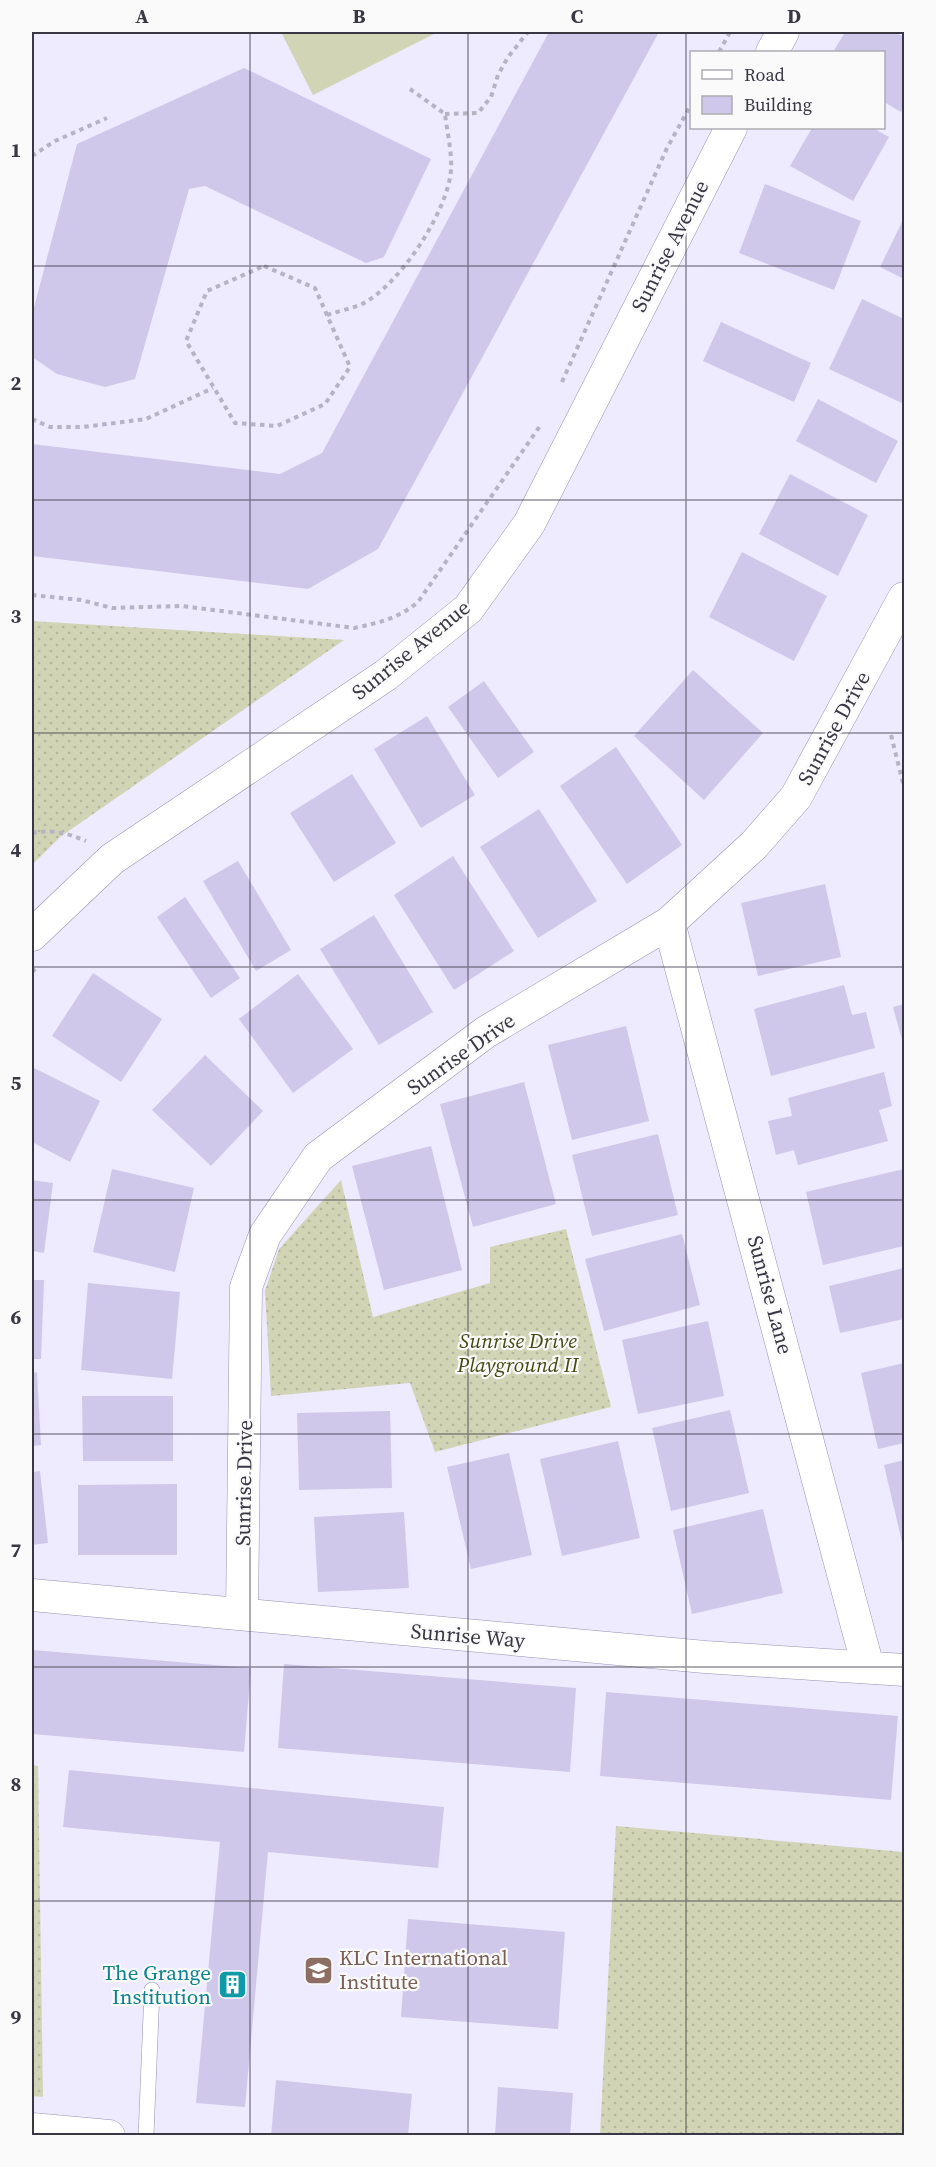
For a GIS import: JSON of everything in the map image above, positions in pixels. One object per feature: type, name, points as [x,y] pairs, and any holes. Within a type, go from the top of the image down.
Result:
[{"type":"street","points":[[773,51],[783,32]]},
{"type":"street","name":"Sunrise Avenue","points":[[32,935],[112,859],[386,675],[468,609],[530,524],[730,129]]},
{"type":"street","name":"Sunrise Drive","points":[[242,1613],[246,1287],[265,1235],[318,1157],[486,1032],[669,923],[754,845],[796,797],[904,598]]},
{"type":"street","name":"Sunrise Lane","points":[[669,923],[867,1666]]},
{"type":"street","name":"Sunrise Way","points":[[32,1595],[705,1657],[904,1670]]},
{"type":"street","points":[[32,2129],[108,2136]]},
{"type":"lane","points":[[146,2136],[152,1990]]},
{"type":"path","points":[[410,89],[445,114],[478,113],[491,97],[498,75],[508,57],[528,32]]},
{"type":"path","points":[[720,51],[730,32]]},
{"type":"path","points":[[558,392],[667,148],[690,107]]},
{"type":"path","points":[[327,315],[363,303],[392,282],[440,212],[451,169],[445,114]]},
{"type":"path","points":[[32,156],[55,141],[107,118]]},
{"type":"path","points":[[264,266],[315,288],[327,315],[350,367],[325,404],[277,426],[235,423],[186,341],[207,291],[264,266]]},
{"type":"path","points":[[32,419],[50,427],[83,428],[147,419],[213,388]]},
{"type":"path","points":[[32,595],[81,600],[112,608],[182,606],[354,628],[382,622],[404,613],[418,602],[542,423]]},
{"type":"path","points":[[891,735],[904,787]]},
{"type":"path","points":[[32,833],[49,830],[72,835],[91,843]]},
{"type":"green space","points":[[281,32],[438,32],[313,95]]},
{"type":"green space","points":[[32,621],[344,640],[60,837],[32,865]]},
{"type":"green space","name":"Sunrise Drive Playground II","points":[[341,1180],[373,1317],[490,1283],[490,1247],[566,1229],[611,1407],[435,1452],[410,1383],[271,1396],[265,1291],[279,1249]]},
{"type":"green space","points":[[32,1765],[38,1766],[43,2097],[32,2096]]},
{"type":"green space","points":[[616,1826],[904,1852],[904,2135],[600,2135]]},
{"type":"building","points":[[549,32],[659,32],[378,549],[308,589],[32,556],[32,444],[280,474],[322,453]]},
{"type":"building","points":[[845,32],[895,32],[904,37],[904,106],[901,112],[885,103],[885,51],[834,51]]},
{"type":"building","points":[[244,68],[431,159],[384,257],[366,263],[205,186],[189,189],[135,379],[105,387],[57,374],[32,357],[32,315],[77,144]]},
{"type":"building","points":[[811,129],[875,129],[889,137],[853,201],[790,166]]},
{"type":"building","points":[[765,184],[861,221],[834,290],[739,253]]},
{"type":"building","points":[[904,218],[904,279],[880,267]]},
{"type":"building","points":[[862,299],[904,319],[904,404],[829,369]]},
{"type":"building","points":[[721,322],[811,363],[794,402],[703,361]]},
{"type":"building","points":[[818,399],[898,441],[876,483],[796,441]]},
{"type":"building","points":[[790,474],[868,515],[838,576],[759,534]]},
{"type":"building","points":[[742,552],[827,596],[794,661],[709,617]]},
{"type":"building","points":[[693,670],[763,733],[704,800],[634,736]]},
{"type":"building","points":[[484,681],[534,752],[498,778],[448,707]]},
{"type":"building","points":[[427,716],[475,795],[421,828],[374,749]]},
{"type":"building","points":[[616,747],[682,845],[627,884],[560,786]]},
{"type":"building","points":[[352,774],[396,843],[334,882],[290,813]]},
{"type":"building","points":[[539,809],[597,901],[538,938],[480,847]]},
{"type":"building","points":[[453,856],[514,951],[454,990],[394,895]]},
{"type":"building","points":[[238,861],[291,950],[256,971],[203,881]]},
{"type":"building","points":[[825,884],[841,957],[758,976],[741,903]]},
{"type":"building","points":[[185,897],[240,978],[211,998],[157,917]]},
{"type":"building","points":[[374,915],[433,1012],[379,1045],[320,949]]},
{"type":"building","points":[[93,973],[162,1019],[121,1082],[52,1036]]},
{"type":"building","points":[[298,974],[353,1049],[293,1093],[239,1019]]},
{"type":"building","points":[[844,985],[852,1015],[866,1012],[875,1048],[771,1076],[754,1009]]},
{"type":"building","points":[[904,1004],[904,1047],[893,1007]]},
{"type":"building","points":[[626,1026],[649,1121],[572,1140],[548,1045]]},
{"type":"building","points":[[205,1055],[263,1111],[211,1166],[152,1110]]},
{"type":"building","points":[[32,1067],[100,1101],[70,1162],[32,1142]]},
{"type":"building","points":[[884,1072],[892,1106],[879,1110],[888,1141],[798,1165],[794,1150],[776,1155],[768,1121],[792,1116],[788,1098]]},
{"type":"building","points":[[524,1082],[556,1204],[473,1227],[440,1104]]},
{"type":"building","points":[[658,1134],[678,1215],[592,1236],[572,1155]]},
{"type":"building","points":[[431,1146],[462,1270],[384,1290],[352,1166]]},
{"type":"building","points":[[112,1169],[194,1188],[175,1272],[93,1252]]},
{"type":"building","points":[[904,1169],[904,1246],[823,1265],[806,1192]]},
{"type":"building","points":[[32,1180],[53,1183],[44,1253],[32,1251]]},
{"type":"building","points":[[682,1234],[700,1305],[604,1331],[585,1259]]},
{"type":"building","points":[[904,1268],[904,1319],[840,1333],[829,1286]]},
{"type":"building","points":[[32,1280],[44,1280],[41,1359],[32,1359]]},
{"type":"building","points":[[88,1283],[180,1292],[172,1379],[81,1370]]},
{"type":"building","points":[[708,1321],[724,1396],[638,1414],[622,1340]]},
{"type":"building","points":[[904,1363],[904,1443],[878,1449],[861,1373]]},
{"type":"building","points":[[37,1372],[41,1445],[32,1446],[32,1373]]},
{"type":"building","points":[[82,1396],[173,1396],[173,1461],[83,1461]]},
{"type":"building","points":[[730,1410],[749,1493],[671,1511],[652,1428]]},
{"type":"building","points":[[390,1411],[392,1488],[299,1490],[297,1413]]},
{"type":"building","points":[[618,1441],[640,1538],[562,1556],[540,1459]]},
{"type":"building","points":[[509,1453],[532,1555],[471,1569],[447,1467]]},
{"type":"building","points":[[904,1460],[904,1541],[902,1542],[884,1465]]},
{"type":"building","points":[[40,1471],[48,1543],[32,1545],[32,1472]]},
{"type":"building","points":[[177,1484],[177,1555],[78,1555],[78,1485]]},
{"type":"building","points":[[763,1509],[783,1593],[692,1614],[673,1530]]},
{"type":"building","points":[[404,1512],[409,1588],[318,1592],[314,1517]]},
{"type":"building","points":[[32,1650],[251,1668],[244,1752],[32,1734]]},
{"type":"building","points":[[284,1664],[576,1688],[570,1772],[278,1748]]},
{"type":"building","points":[[606,1692],[898,1716],[891,1800],[600,1776]]},
{"type":"building","name":"The Grange Institution","points":[[69,1770],[444,1807],[438,1868],[268,1852],[245,2107],[196,2103],[220,1842],[63,1827]]},
{"type":"building","name":"KLC International Institute","points":[[408,1919],[565,1932],[558,2029],[401,2017]]},
{"type":"building","points":[[276,2080],[412,2094],[408,2136],[271,2136]]},
{"type":"building","points":[[498,2087],[573,2093],[570,2136],[495,2136]]},
{"type":"place","name":"KLC International Institute","points":[[318,1970]]},
{"type":"place","name":"The Grange Institution","points":[[232,1985]]}]
